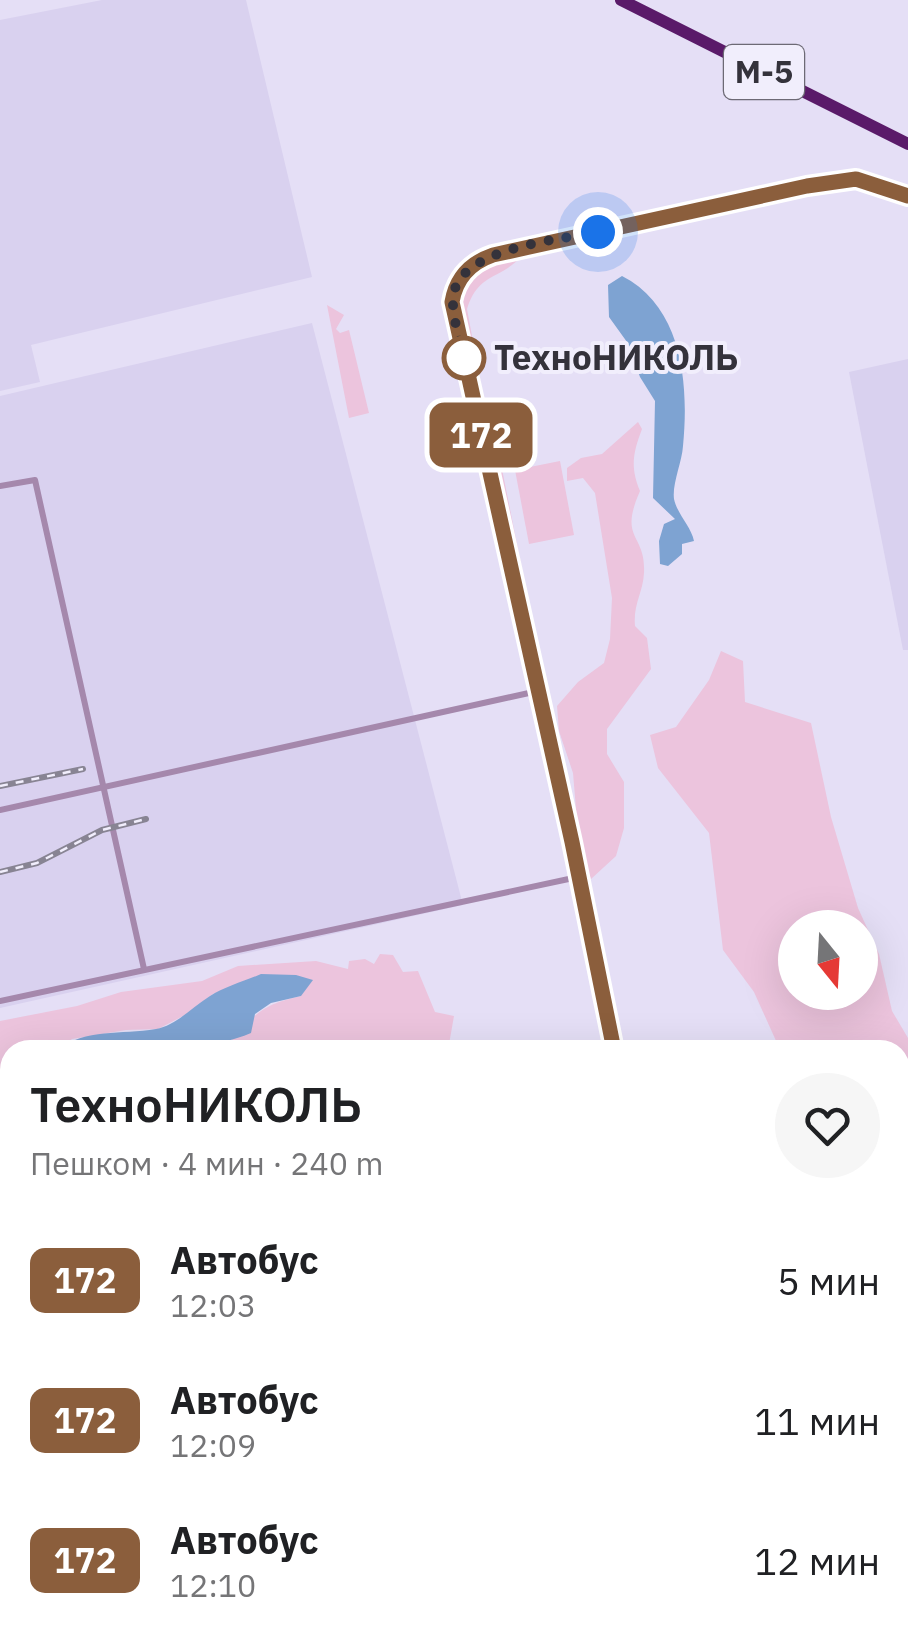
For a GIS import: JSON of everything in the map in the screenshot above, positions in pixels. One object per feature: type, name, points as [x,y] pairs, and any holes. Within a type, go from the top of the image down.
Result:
[{"type":"highway","name":"М-5","points":[[621,0],[908,144]]},
{"type":"street","points":[[612,1040],[580,877],[452,302],[454,290],[466,270],[500,253],[807,186],[856,179],[908,196]]},
{"type":"street","points":[[0,486],[34,480],[144,969]]},
{"type":"street","points":[[0,810],[538,691]]},
{"type":"street","points":[[0,1001],[580,877]]},
{"type":"shaded area","points":[[102,0],[246,0],[312,277],[31,345],[40,382],[0,391],[0,20]]},
{"type":"shaded area","points":[[521,257],[483,283],[467,309],[487,417],[480,411],[465,347],[461,296],[476,274]]},
{"type":"shaded area","points":[[327,305],[344,315],[336,329],[340,333],[349,330],[369,413],[349,418]]},
{"type":"shaded area","points":[[312,323],[463,905],[0,1008],[0,396]]},
{"type":"shaded area","points":[[908,359],[908,650],[903,650],[849,372]]},
{"type":"shaded area","points":[[638,422],[642,429],[634,467],[640,491],[632,528],[644,560],[644,573],[635,626],[647,638],[651,669],[607,729],[607,754],[624,782],[624,828],[616,856],[591,879],[579,845],[573,773],[559,731],[557,706],[578,682],[604,663],[610,639],[612,598],[595,493],[583,478],[567,481],[567,468],[581,458],[602,454]]},
{"type":"shaded area","points":[[495,434],[524,579],[515,568],[487,435]]},
{"type":"shaded area","points":[[560,461],[574,535],[529,544],[515,470]]},
{"type":"shaded area","points":[[721,651],[743,661],[745,702],[811,723],[831,817],[859,910],[778,910],[778,1010],[878,1010],[878,952],[892,1011],[908,1040],[776,1040],[754,992],[723,950],[709,833],[658,768],[650,735],[676,727],[709,680]]},
{"type":"shaded area","points":[[380,954],[393,955],[403,972],[418,971],[435,1012],[454,1016],[450,1040],[232,1040],[261,1011],[301,996],[227,989],[158,1029],[126,1030],[71,1040],[0,1040],[0,1021],[77,1006],[121,992],[202,981],[238,966],[316,961],[348,969],[349,961],[365,959],[374,964]]},
{"type":"water","points":[[622,276],[658,307],[670,327],[682,374],[685,422],[674,499],[694,541],[682,544],[682,554],[668,566],[660,564],[659,541],[664,524],[675,519],[653,498],[655,401],[640,377],[627,342],[609,317],[608,285]]},
{"type":"water","points":[[261,974],[296,975],[313,980],[301,996],[271,1003],[255,1014],[251,1033],[230,1040],[75,1040],[164,1027],[216,993]]},
{"type":"railway","points":[[0,786],[83,769]]},
{"type":"railway","points":[[0,872],[37,863],[102,830],[146,819]]},
{"type":"bus line","name":"172","points":[[612,1040],[452,302],[454,290],[466,270],[493,255],[807,186],[856,179],[908,196]]},
{"type":"place","name":"ТехноНИКОЛЬ","points":[[464,358]]},
{"type":"route","points":[[464,358],[452,302],[466,270],[493,255],[598,232]]}]
